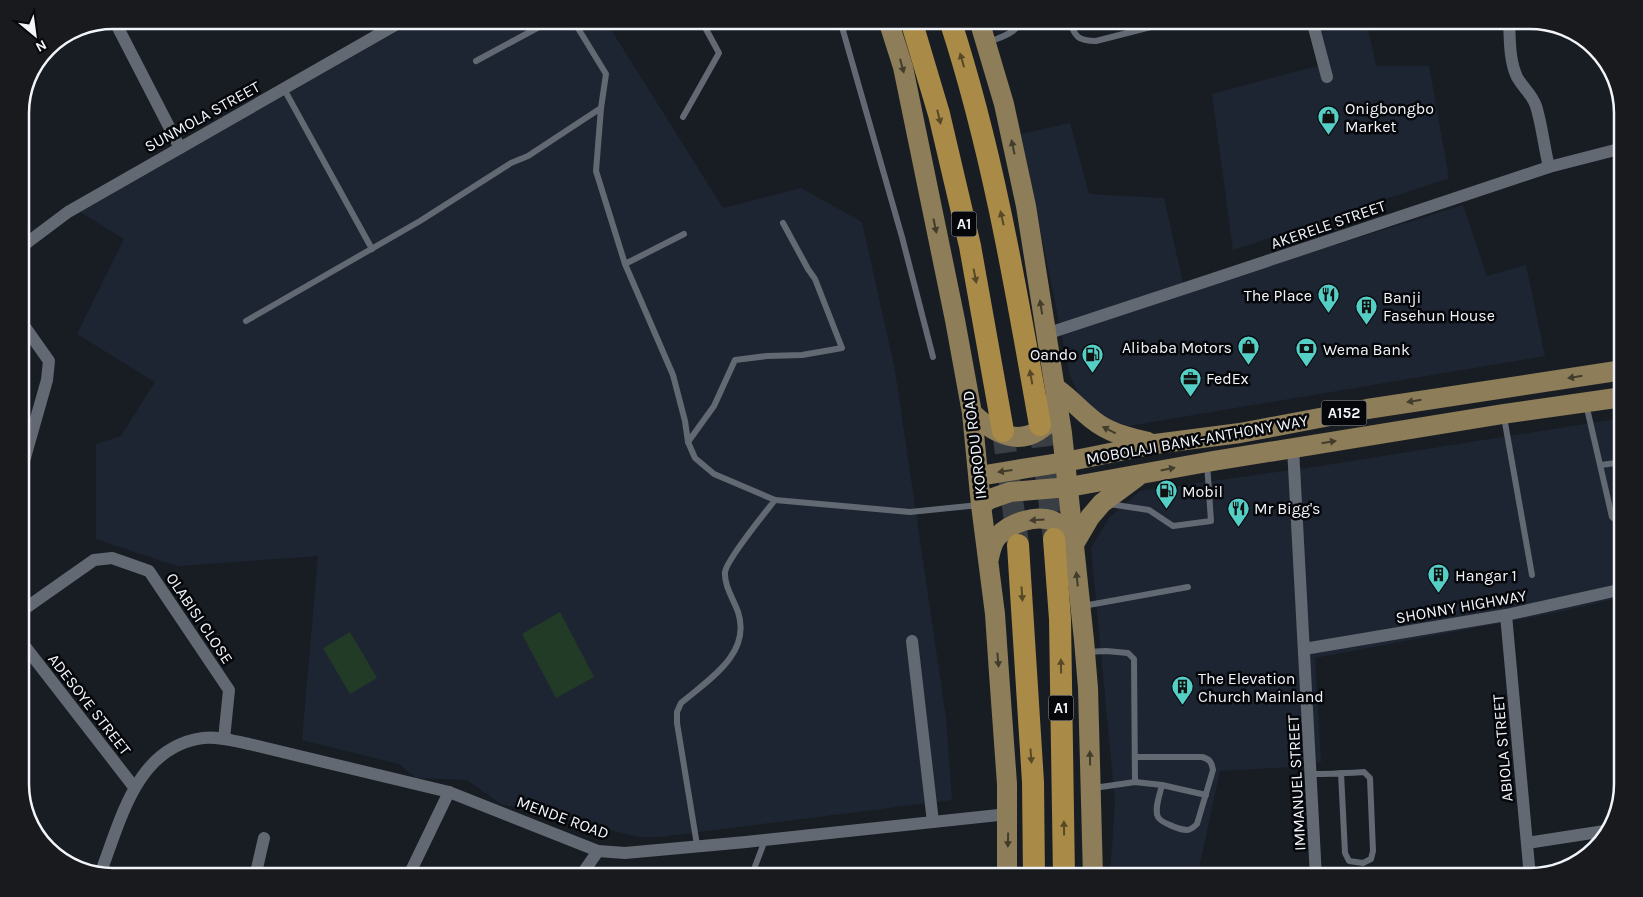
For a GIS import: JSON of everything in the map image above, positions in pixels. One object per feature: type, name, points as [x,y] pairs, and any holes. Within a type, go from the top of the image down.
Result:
[{"type":"highway","name":"IKORODU ROAD","points":[[914,29],[939,114],[970,246],[1003,431]]},
{"type":"highway","name":"A1","points":[[953,29],[975,108],[1005,230],[1040,426]]},
{"type":"highway","name":"A1","points":[[1064,542],[1060,619],[1064,868]]},
{"type":"highway","name":"A1","points":[[1018,545],[1033,782],[1034,868]]},
{"type":"main road","name":"IKORODU ROAD","points":[[891,29],[903,66],[972,413],[998,653],[1008,814],[1007,868]]},
{"type":"main road","points":[[982,29],[1004,104],[1026,206],[1056,389],[1069,487],[1064,542],[1080,607],[1085,652],[1093,868]]},
{"type":"main road","name":"MOBOLAJI BANK-ANTHONY WAY","points":[[979,476],[1065,462],[1155,444],[1240,433],[1367,409],[1614,371]]},
{"type":"main road","points":[[972,413],[996,431],[1012,437],[1027,437],[1044,428],[1050,420],[1056,389]]},
{"type":"main road","name":"A152","points":[[1056,389],[1071,399],[1094,422],[1110,432],[1155,444]]},
{"type":"main road","name":"MOBOLAJI BANK-ANTHONY WAY","points":[[981,504],[1010,492],[1069,487],[1293,448],[1503,414],[1614,398]]},
{"type":"main road","name":"A152","points":[[1064,542],[1102,503],[1141,474]]},
{"type":"main road","points":[[988,560],[992,544],[998,536],[1016,524],[1031,520],[1044,519],[1054,522],[1065,531],[1064,542]]},
{"type":"street","points":[[119,29],[180,148]]},
{"type":"street","name":"SUNMOLA STREET","points":[[29,241],[68,212],[388,29]]},
{"type":"street","points":[[1314,29],[1327,77]]},
{"type":"street","points":[[1509,29],[1510,50],[1514,68],[1536,108],[1549,167]]},
{"type":"street","name":"AKERELE STREET","points":[[1046,334],[1549,167],[1614,150]]},
{"type":"street","points":[[29,333],[49,361],[47,380],[29,443]]},
{"type":"street","name":"IMMANUEL STREET","points":[[1293,448],[1316,868]]},
{"type":"street","name":"OLABISI CLOSE","points":[[29,606],[94,560],[112,558],[149,571],[229,690],[224,738]]},
{"type":"street","name":"SHONNY HIGHWAY","points":[[1304,649],[1506,616],[1614,591]]},
{"type":"street","name":"ABIOLA STREET","points":[[1506,616],[1529,868]]},
{"type":"street","points":[[912,641],[933,822]]},
{"type":"street","name":"ADESOYE STREET","points":[[29,652],[134,787]]},
{"type":"street","name":"MENDE ROAD","points":[[103,867],[134,787],[148,767],[165,752],[185,742],[204,737],[224,738],[449,792],[598,851],[625,852],[765,840],[1008,814]]},
{"type":"street","points":[[412,868],[449,792]]},
{"type":"street","points":[[1527,844],[1599,832]]},
{"type":"street","points":[[257,868],[264,838]]},
{"type":"street","points":[[586,868],[598,851]]},
{"type":"lane","points":[[476,61],[535,29]]},
{"type":"lane","points":[[578,29],[606,74],[596,170],[625,264],[673,375],[685,421],[688,442],[695,458],[714,474],[775,500],[910,512],[981,504]]},
{"type":"lane","points":[[683,117],[719,53],[706,29]]},
{"type":"lane","points":[[843,29],[902,237],[933,357]]},
{"type":"lane","points":[[986,44],[1016,29]]},
{"type":"lane","points":[[1073,29],[1076,36],[1084,41],[1096,41],[1143,29]]},
{"type":"lane","points":[[284,89],[372,249]]},
{"type":"lane","points":[[246,321],[372,249],[512,163],[528,156],[601,108]]},
{"type":"lane","points":[[688,442],[714,406],[735,360],[767,356],[802,355],[842,348],[816,279],[808,270],[783,223]]},
{"type":"lane","points":[[625,264],[684,234]]},
{"type":"lane","points":[[1586,403],[1612,517],[1614,519]]},
{"type":"lane","points":[[1503,414],[1532,575]]},
{"type":"lane","points":[[1102,503],[1149,510],[1173,526],[1211,521],[1207,462]]},
{"type":"lane","points":[[1601,465],[1614,463]]},
{"type":"lane","points":[[697,846],[677,723],[678,712],[681,703],[730,660],[738,646],[742,631],[739,614],[726,582],[725,571],[731,559],[775,500]]},
{"type":"lane","points":[[1080,607],[1188,587]]},
{"type":"lane","points":[[1085,652],[1106,650],[1128,653],[1134,660],[1135,782]]},
{"type":"lane","points":[[1135,757],[1207,759],[1212,764],[1213,770],[1206,795],[1193,828],[1187,830],[1161,822],[1156,810],[1162,786]]},
{"type":"lane","points":[[1312,774],[1364,772],[1370,778],[1373,851],[1371,858],[1363,863],[1349,861],[1345,853],[1341,773]]},
{"type":"lane","points":[[1091,788],[1135,782],[1206,795]]},
{"type":"lane","points":[[754,868],[765,840]]},
{"type":"shaded area","points":[[401,29],[611,29],[723,208],[801,188],[862,222],[895,370],[946,718],[952,800],[659,837],[639,837],[501,804],[467,780],[416,778],[399,764],[302,740],[318,556],[177,566],[96,539],[96,444],[121,436],[155,382],[77,334],[124,239],[80,212]]},
{"type":"shaded area","name":"Onigbongbo Market","points":[[1312,29],[1368,29],[1376,66],[1429,66],[1449,178],[1233,250],[1212,94],[1321,65]]},
{"type":"shaded area","points":[[1070,123],[1089,194],[1164,198],[1185,292],[1463,205],[1487,276],[1526,265],[1545,356],[1128,426],[1109,420],[1081,399],[1070,376],[1021,134]]},
{"type":"shaded area","points":[[1614,419],[1614,599],[1554,613],[1315,658],[1321,762],[1290,767],[1220,771],[1199,868],[1111,868],[1115,801],[1091,548],[1109,518],[1140,491],[1320,466]]},
{"type":"green space","points":[[560,612],[594,677],[556,698],[522,634]]},
{"type":"green space","points":[[350,632],[377,678],[350,694],[323,648]]},
{"type":"tunnel","points":[[1040,425],[1054,539]]},
{"type":"tunnel","points":[[1003,431],[1018,544]]},
{"type":"place","name":"Onigbongbo Market","points":[[1329,136]]},
{"type":"place","name":"The Place","points":[[1328,314]]},
{"type":"place","name":"Banji Fasehun House","points":[[1367,325]]},
{"type":"place","name":"Alibaba Motors","points":[[1248,366]]},
{"type":"place","name":"Wema Bank","points":[[1307,368]]},
{"type":"place","name":"Oando","points":[[1093,373]]},
{"type":"place","name":"FedEx","points":[[1190,397]]},
{"type":"place","name":"Mobil","points":[[1166,510]]},
{"type":"place","name":"Mr Bigg's","points":[[1238,527]]},
{"type":"place","name":"Hangar 1","points":[[1439,594]]},
{"type":"place","name":"The Elevation Church Mainland","points":[[1182,706]]}]
